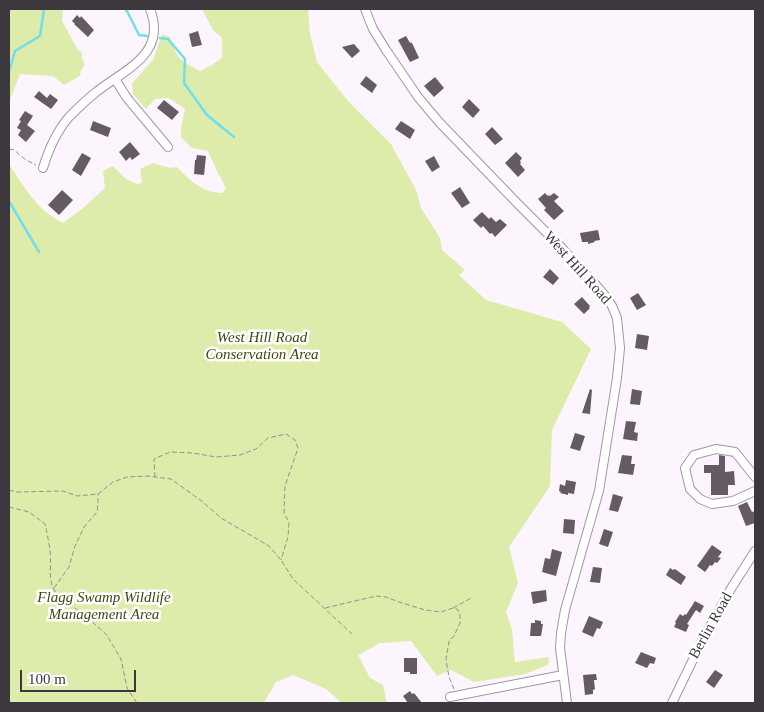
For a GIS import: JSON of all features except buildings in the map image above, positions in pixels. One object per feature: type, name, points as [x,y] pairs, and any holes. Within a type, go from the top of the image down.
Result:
[{"type":"street","points":[[43,168],[52,142],[68,118],[95,93],[137,63],[146,53],[152,44],[154,34],[154,22],[150,9]]},
{"type":"street","name":"West Hill Road","points":[[365,9],[377,36],[418,97],[439,122],[560,246],[607,298],[618,318],[620,348],[617,378],[599,491],[565,610],[561,634],[560,648],[567,703]]},
{"type":"street","points":[[115,79],[127,98],[168,147]]},
{"type":"street","points":[[755,477],[735,452],[716,450],[694,455],[685,468],[690,489],[700,499],[712,504],[733,501],[755,491]]},
{"type":"street","name":"Berlin Road","points":[[672,703],[704,636],[755,551]]},
{"type":"street","points":[[453,697],[563,675]]},
{"type":"path","points":[[9,149],[14,150],[26,160],[43,168]]},
{"type":"path","points":[[155,477],[154,459],[170,452],[216,457],[240,455],[256,449],[268,438],[286,434],[295,440],[298,448],[284,486],[284,513],[289,522],[288,537],[281,560]]},
{"type":"path","points":[[9,490],[17,492],[53,490],[77,496],[98,494],[113,482],[127,478],[147,476],[171,479],[203,502],[221,518],[268,546],[281,560],[293,579],[352,634]]},
{"type":"path","points":[[54,589],[69,567],[75,546],[84,527],[96,512],[98,494]]},
{"type":"path","points":[[9,507],[29,512],[45,524],[51,552],[50,571],[56,593],[106,634],[121,659],[127,688],[137,703]]},
{"type":"path","points":[[324,608],[376,596],[386,597],[425,610],[441,612],[473,597]]},
{"type":"path","points":[[453,608],[457,609],[460,613],[460,623],[454,636],[448,642],[446,660],[453,697]]},
{"type":"green space","points":[[9,9],[63,9],[62,21],[78,50],[82,52],[85,65],[81,70],[80,76],[64,85],[53,76],[20,74],[9,103]]},
{"type":"green space","points":[[202,9],[308,9],[310,34],[317,62],[348,101],[391,144],[416,190],[421,208],[440,238],[442,250],[465,270],[459,275],[486,300],[562,322],[591,349],[552,430],[550,486],[509,547],[518,583],[506,612],[512,630],[515,662],[549,657],[548,665],[525,674],[474,682],[451,670],[437,676],[411,641],[380,643],[358,655],[370,678],[383,685],[387,703],[342,703],[326,689],[293,675],[276,682],[264,703],[9,703],[9,164],[26,190],[39,205],[63,223],[105,188],[103,171],[113,166],[126,179],[137,184],[142,183],[140,169],[153,163],[170,168],[177,167],[203,188],[222,193],[226,188],[208,151],[192,148],[181,137],[185,109],[169,98],[155,99],[146,109],[133,94],[132,83],[153,60],[162,34],[170,37],[180,59],[200,71],[222,58],[222,38],[213,30]]},
{"type":"waterway","points":[[9,72],[15,51],[40,36],[44,9]]},
{"type":"waterway","points":[[125,9],[139,35],[147,36]]},
{"type":"waterway","points":[[160,38],[168,39],[185,59],[184,83],[207,115],[234,137]]},
{"type":"waterway","points":[[9,201],[39,252]]},
{"type":"park label","name":"West Hill Road Conservation Area","points":[[262,346]]},
{"type":"park label","name":"Flagg Swamp Wildlife Management Area","points":[[104,606]]}]
